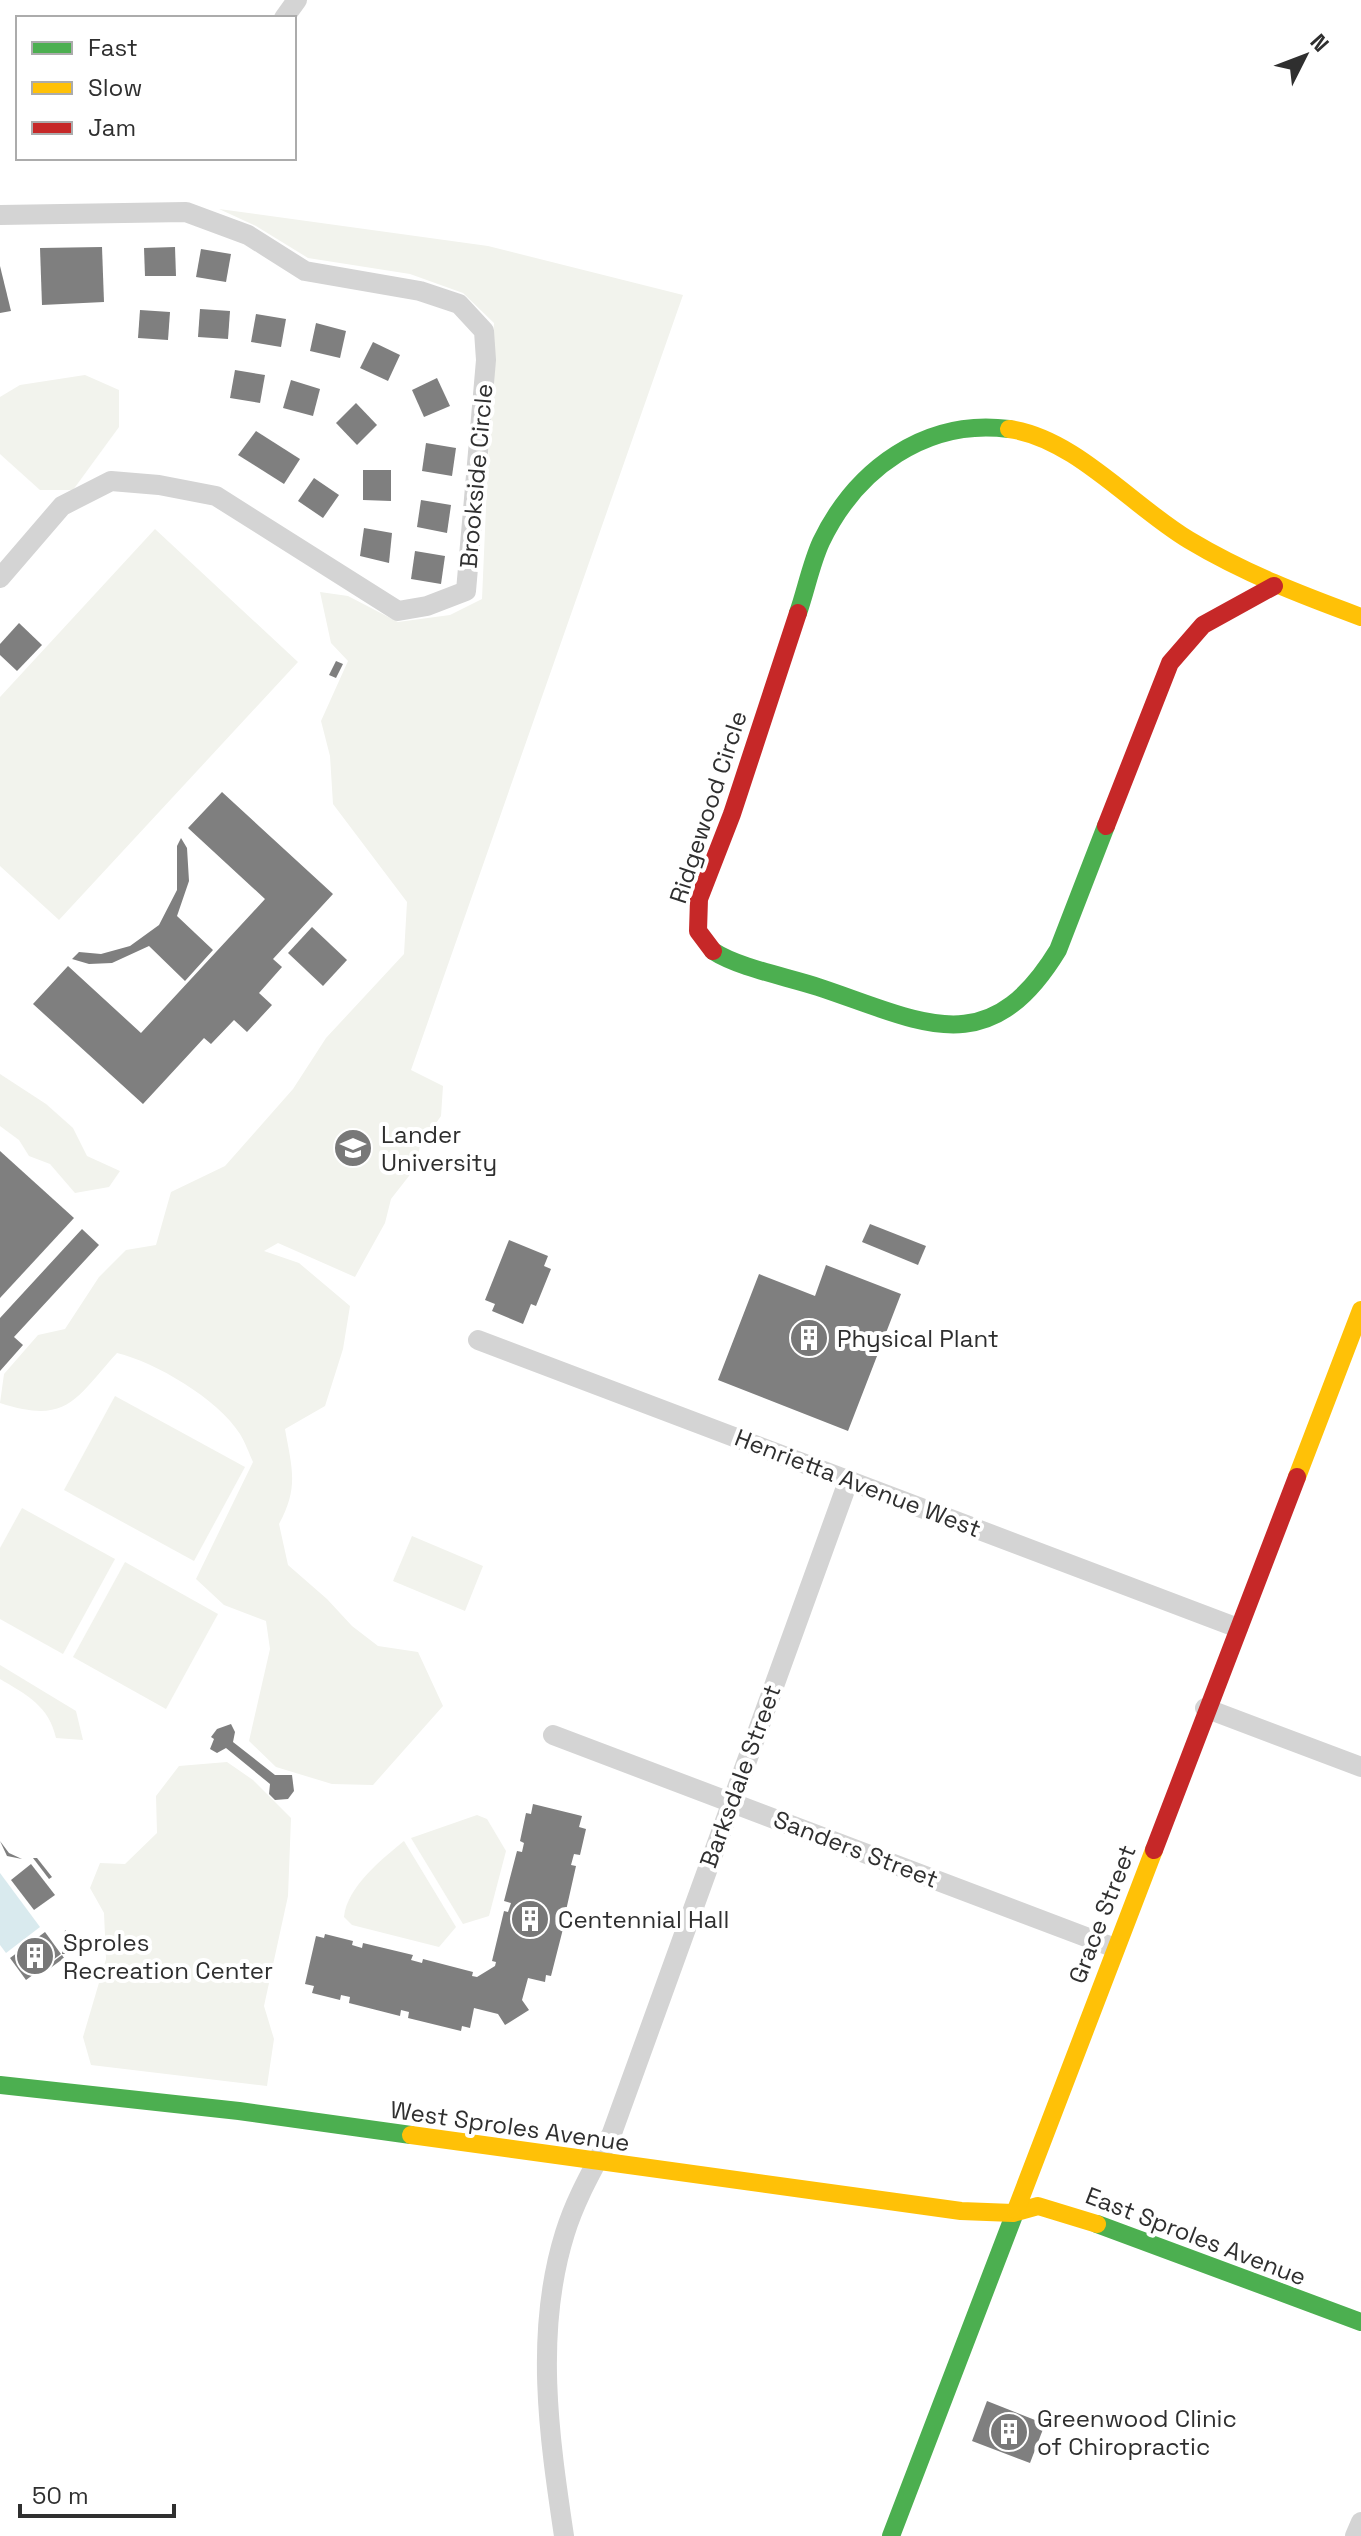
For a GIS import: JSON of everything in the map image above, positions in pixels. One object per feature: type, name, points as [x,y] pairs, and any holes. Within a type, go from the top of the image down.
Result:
[{"type":"street","name":"Brookside Circle","points":[[0,215],[186,212],[248,235],[305,271],[420,291],[459,304],[484,331],[486,360],[466,591],[427,606],[398,611],[216,496],[159,485],[111,481],[62,506],[0,578]]},
{"type":"street","name":"Ridgewood Circle","points":[[1274,586],[1211,616],[1183,643],[1170,663],[1058,950],[1030,992],[1005,1012],[971,1026],[934,1025],[719,955],[702,939],[696,920],[699,899],[732,814],[821,543],[851,492],[898,451],[928,436],[980,425],[1030,432],[1060,447],[1185,538],[1274,586],[1361,617]]},
{"type":"street","name":"Grace Street","points":[[891,2536],[1205,1708],[1361,1310]]},
{"type":"street","name":"Henrietta Avenue West","points":[[478,1340],[1238,1628]]},
{"type":"street","name":"Barksdale Street","points":[[564,2536],[547,2421],[545,2378],[559,2256],[579,2194],[612,2133],[849,1479]]},
{"type":"street","points":[[1205,1708],[1361,1767]]},
{"type":"street","name":"Sanders Street","points":[[553,1735],[1115,1948]]},
{"type":"street","name":"West Sproles Avenue","points":[[0,2085],[239,2111],[596,2163],[961,2211],[1013,2213]]},
{"type":"street","name":"East Sproles Avenue","points":[[1013,2213],[1038,2206],[1062,2211],[1361,2322]]},
{"type":"street","points":[[1355,2536],[1361,2522]]},
{"type":"shaded area","points":[[219,209],[488,246],[683,295],[411,1070],[443,1086],[441,1116],[420,1146],[416,1167],[391,1199],[385,1223],[355,1277],[278,1243],[264,1251],[299,1263],[350,1306],[343,1349],[325,1406],[285,1429],[292,1488],[279,1524],[288,1565],[352,1626],[378,1646],[418,1652],[443,1706],[373,1785],[332,1784],[276,1767],[249,1741],[270,1649],[266,1621],[224,1605],[196,1579],[253,1462],[242,1437],[230,1421],[201,1395],[167,1373],[117,1353],[68,1404],[41,1411],[0,1403],[4,1374],[38,1335],[65,1329],[99,1277],[126,1250],[156,1245],[171,1192],[225,1166],[293,1089],[326,1038],[404,954],[407,902],[333,804],[330,756],[321,721],[348,661],[331,643],[320,592],[348,596],[398,622],[450,615],[482,599],[494,323],[463,293],[410,274],[308,258],[256,226]]},
{"type":"shaded area","points":[[85,375],[119,390],[119,427],[73,490],[40,490],[0,454],[0,397],[20,385]]},
{"type":"shaded area","points":[[155,529],[298,662],[59,920],[0,866],[0,697]]},
{"type":"shaded area","points":[[0,1074],[46,1104],[73,1128],[87,1156],[120,1171],[109,1187],[75,1193],[50,1164],[29,1156],[19,1140],[0,1126]]},
{"type":"shaded area","points":[[115,1396],[245,1467],[194,1561],[64,1490]]},
{"type":"shaded area","points":[[22,1508],[115,1559],[63,1654],[0,1619],[0,1548]]},
{"type":"shaded area","points":[[412,1536],[483,1566],[465,1611],[393,1581]]},
{"type":"shaded area","points":[[125,1562],[218,1614],[166,1709],[73,1657]]},
{"type":"shaded area","points":[[0,1665],[76,1711],[83,1740],[56,1738],[42,1709],[28,1696],[0,1679]]},
{"type":"shaded area","points":[[227,1762],[253,1780],[291,1818],[288,1896],[264,2006],[274,2039],[267,2086],[91,2065],[83,2037],[106,1959],[104,1913],[90,1888],[100,1863],[125,1864],[157,1833],[156,1796],[179,1766]]},
{"type":"shaded area","points":[[477,1815],[487,1819],[506,1851],[489,1916],[463,1924],[411,1838]]},
{"type":"shaded area","points":[[404,1841],[456,1927],[439,1947],[352,1925],[344,1917],[359,1885],[376,1865]]},
{"type":"shaded area","points":[[0,1873],[40,1927],[6,1953],[0,1945]]},
{"type":"building","points":[[102,247],[104,302],[42,305],[40,248]]},
{"type":"building","points":[[175,247],[176,276],[145,276],[144,248]]},
{"type":"building","points":[[201,249],[231,254],[226,282],[196,277]]},
{"type":"building","points":[[0,266],[11,311],[0,313]]},
{"type":"building","points":[[200,309],[230,311],[228,339],[198,337]]},
{"type":"building","points":[[140,310],[170,312],[168,340],[138,338]]},
{"type":"building","points":[[256,314],[286,319],[281,347],[251,342]]},
{"type":"building","points":[[316,323],[346,331],[340,358],[310,351]]},
{"type":"building","points":[[373,342],[400,355],[388,381],[360,368]]},
{"type":"building","points":[[235,370],[265,375],[260,403],[230,398]]},
{"type":"building","points":[[437,378],[450,406],[424,417],[412,390]]},
{"type":"building","points":[[291,380],[320,389],[313,416],[283,408]]},
{"type":"building","points":[[356,403],[377,425],[357,445],[336,423]]},
{"type":"building","points":[[256,431],[300,459],[284,484],[238,455]]},
{"type":"building","points":[[426,443],[456,448],[452,476],[422,471]]},
{"type":"building","points":[[363,470],[391,470],[391,501],[363,500]]},
{"type":"building","points":[[314,478],[339,495],[323,518],[298,501]]},
{"type":"building","points":[[421,500],[451,505],[447,533],[417,527]]},
{"type":"building","points":[[364,528],[392,533],[389,563],[360,556]]},
{"type":"building","points":[[415,551],[445,556],[441,584],[411,579]]},
{"type":"building","points":[[19,623],[42,645],[17,671],[0,655],[0,644]]},
{"type":"building","points":[[336,661],[343,664],[336,678],[329,675]]},
{"type":"building","points":[[222,792],[333,894],[273,959],[282,967],[259,993],[272,1005],[247,1032],[234,1020],[211,1044],[204,1038],[143,1104],[33,1004],[68,966],[141,1033],[265,899],[188,828]]},
{"type":"building","points":[[181,838],[187,848],[189,881],[177,916],[213,950],[185,981],[149,946],[112,963],[89,964],[72,959],[79,952],[101,954],[130,946],[159,925],[177,890],[177,846]]},
{"type":"building","points":[[312,927],[347,960],[323,986],[288,953]]},
{"type":"building","points":[[0,1151],[74,1218],[0,1298]]},
{"type":"building","points":[[870,1224],[926,1246],[918,1265],[862,1242]]},
{"type":"building","points":[[82,1229],[99,1245],[14,1337],[23,1345],[0,1371],[0,1318]]},
{"type":"building","points":[[509,1240],[548,1256],[544,1266],[551,1269],[536,1306],[531,1304],[523,1324],[492,1311],[495,1304],[485,1300]]},
{"type":"building","name":"Physical Plant","points":[[826,1265],[901,1294],[848,1431],[718,1380],[759,1274],[815,1296]]},
{"type":"building","points":[[231,1724],[235,1732],[233,1742],[275,1775],[292,1775],[294,1791],[288,1799],[275,1800],[269,1794],[270,1784],[226,1748],[217,1753],[210,1749],[214,1739],[211,1737],[217,1729]]},
{"type":"building","name":"Centennial Hall","points":[[533,1804],[582,1816],[579,1827],[586,1829],[580,1855],[574,1854],[571,1865],[576,1866],[565,1915],[560,1914],[558,1923],[564,1925],[551,1976],[546,1975],[545,1982],[528,1978],[522,2000],[529,2010],[505,2025],[498,2014],[474,2008],[470,2028],[462,2026],[461,2031],[408,2018],[409,2012],[401,2010],[400,2016],[349,2003],[350,1997],[341,1995],[340,2000],[312,1993],[314,1986],[305,1984],[316,1936],[324,1938],[325,1934],[353,1941],[352,1945],[362,1948],[363,1943],[413,1955],[411,1960],[422,1963],[423,1959],[473,1972],[472,1976],[477,1977],[495,1966],[496,1962],[492,1961],[504,1911],[508,1912],[511,1903],[504,1901],[517,1851],[522,1852],[524,1843],[520,1841],[526,1813],[531,1814]]},
{"type":"building","points":[[0,1841],[9,1853],[22,1859],[7,1856]]},
{"type":"building","points":[[33,1858],[37,1858],[52,1877],[49,1879]]},
{"type":"building","points":[[31,1864],[55,1895],[34,1910],[11,1880]]},
{"type":"building","points":[[65,1930],[68,1933],[65,1954],[62,1954]]},
{"type":"building","name":"Sproles Recreation Center","points":[[45,1932],[61,1954],[26,1980],[10,1958]]},
{"type":"building","points":[[62,1955],[64,1958],[49,1969],[47,1966]]},
{"type":"building","name":"Greenwood Clinic of Chiropractic","points":[[987,2401],[1045,2424],[1030,2463],[972,2441]]},
{"type":"traffic: fast","points":[[798,613],[821,542],[853,492],[874,471],[922,441],[950,432],[979,428],[1009,429]]},
{"type":"traffic: fast","points":[[713,951],[750,967],[921,1021],[950,1024],[978,1021],[1005,1009],[1032,986],[1058,950],[1106,826]]},
{"type":"traffic: fast","points":[[0,2085],[239,2111],[411,2135]]},
{"type":"traffic: fast","points":[[891,2536],[1016,2210]]},
{"type":"traffic: fast","points":[[1097,2224],[1361,2322]]},
{"type":"traffic: slow","points":[[1009,429],[1057,445],[1080,459],[1168,526],[1210,552],[1273,583],[1361,617]]},
{"type":"traffic: slow","points":[[1297,1477],[1361,1310]]},
{"type":"traffic: slow","points":[[1016,2210],[1154,1850]]},
{"type":"traffic: slow","points":[[411,2135],[961,2211],[1013,2213],[1038,2206],[1097,2224]]},
{"type":"traffic: jam","points":[[1106,826],[1170,663],[1203,625],[1274,586]]},
{"type":"traffic: jam","points":[[713,951],[698,931],[699,899],[732,814],[798,613]]},
{"type":"traffic: jam","points":[[1154,1850],[1297,1477]]},
{"type":"place","name":"Lander University","points":[[353,1148]]},
{"type":"place","name":"Physical Plant","points":[[809,1338]]},
{"type":"place","name":"Centennial Hall","points":[[530,1919]]},
{"type":"place","name":"Sproles Recreation Center","points":[[35,1956]]},
{"type":"place","name":"Greenwood Clinic of Chiropractic","points":[[1009,2432]]}]
